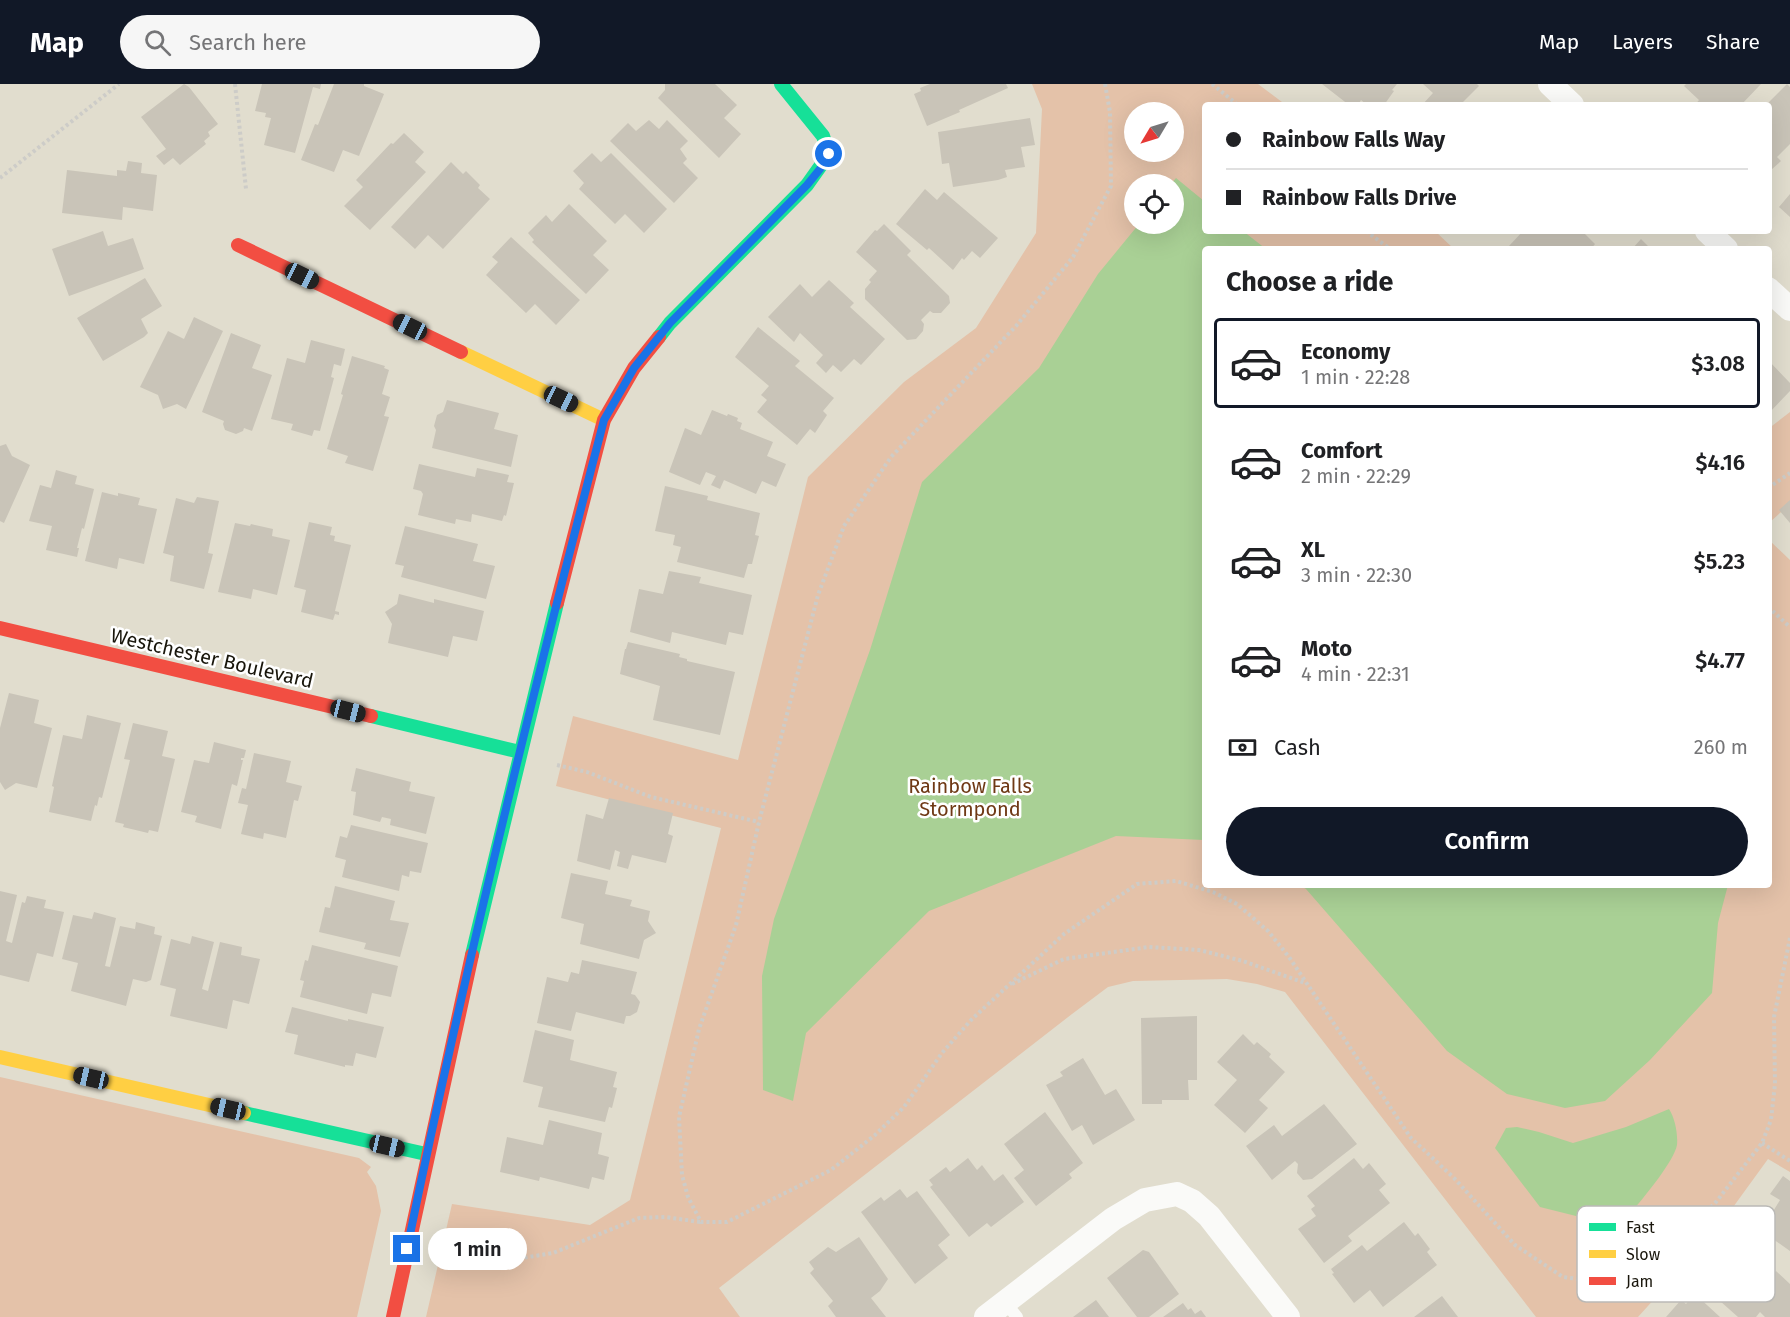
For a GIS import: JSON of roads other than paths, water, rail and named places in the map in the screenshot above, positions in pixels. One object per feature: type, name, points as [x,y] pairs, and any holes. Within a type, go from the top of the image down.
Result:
[{"type":"street","points":[[393,1317],[426,1154],[520,752],[604,420],[634,368],[670,323],[807,185],[829,154],[823,136],[781,84]]},
{"type":"street","points":[[1550,84],[1569,102]]},
{"type":"street","points":[[1710,234],[1723,246]]},
{"type":"street","points":[[238,245],[604,420]]},
{"type":"street","points":[[1772,293],[1790,309]]},
{"type":"street","name":"Westchester Boulevard","points":[[0,628],[520,752]]},
{"type":"street","points":[[0,1057],[426,1154]]},
{"type":"street","points":[[986,1317],[1011,1309],[1113,1219],[1144,1200],[1177,1194],[1192,1201],[1209,1216],[1288,1317]]},
{"type":"park label","name":"Rainbow Falls Stormpond","points":[[970,798]]}]
